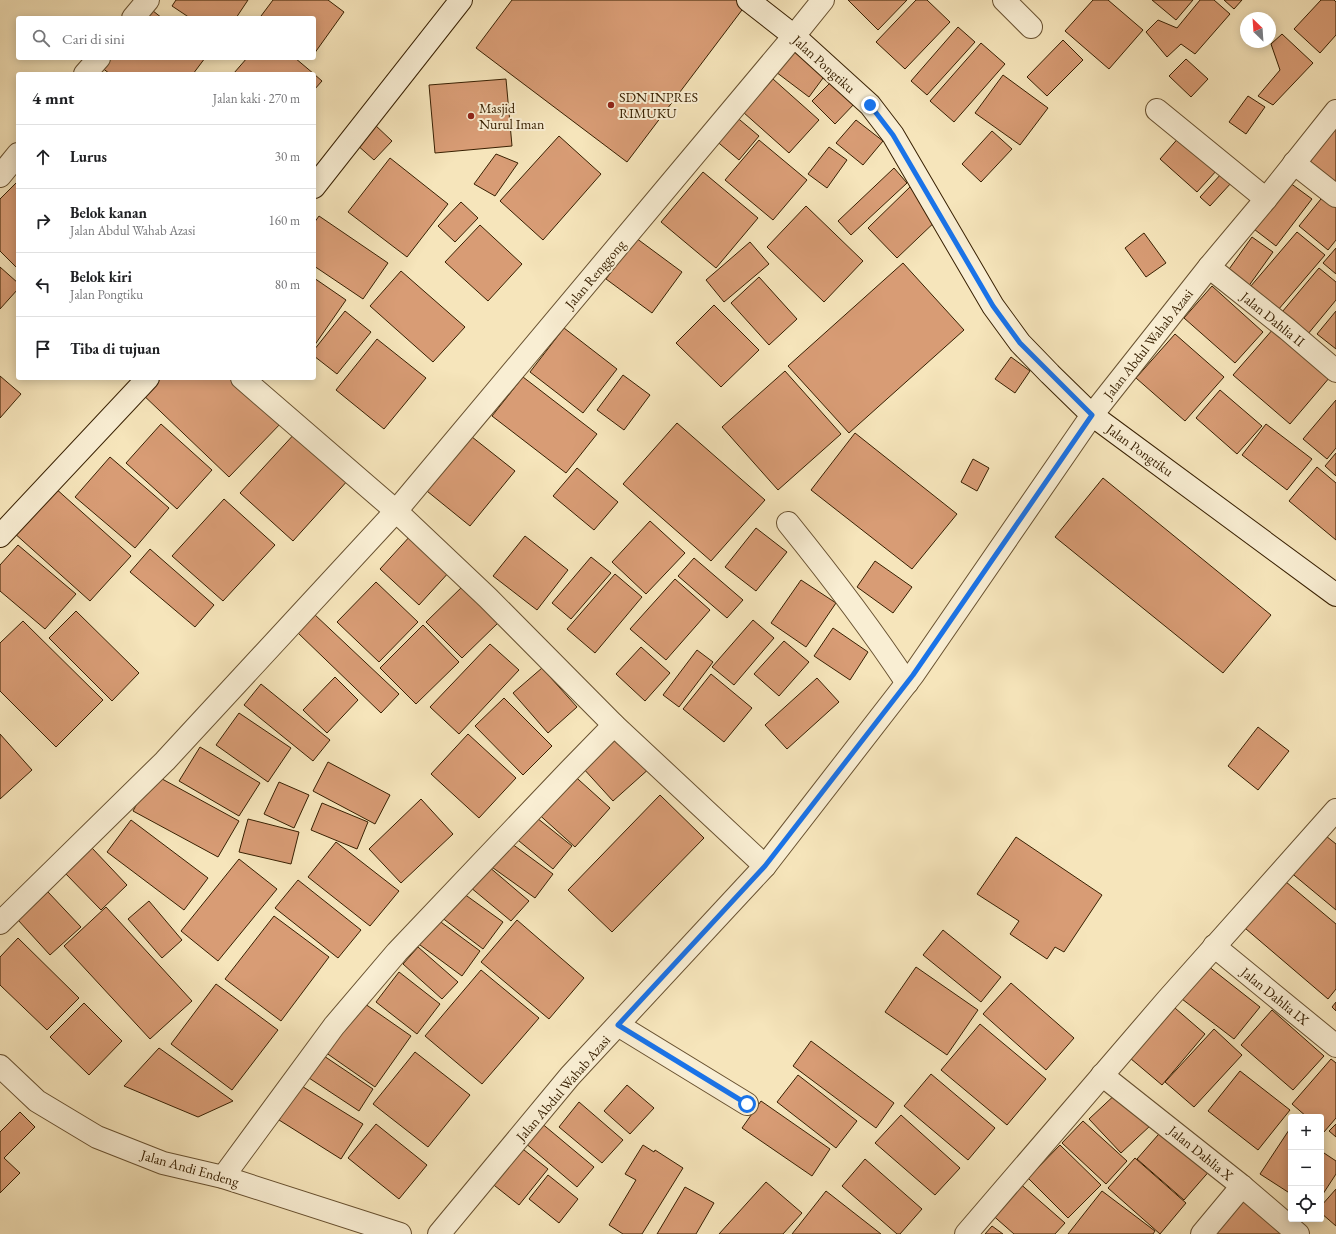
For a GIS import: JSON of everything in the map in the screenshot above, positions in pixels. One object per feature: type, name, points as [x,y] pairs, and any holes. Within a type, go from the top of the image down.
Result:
[{"type":"street","points":[[135,16],[148,0]]},
{"type":"street","points":[[316,185],[462,0]]},
{"type":"street","name":"Jalan Pongtiku","points":[[748,0],[794,36],[870,105],[893,135],[993,306],[1020,343],[1092,415],[1336,594]]},
{"type":"street","name":"Jalan Renggong","points":[[0,923],[165,762],[396,511],[823,0]]},
{"type":"street","points":[[1004,0],[1031,27]]},
{"type":"street","points":[[87,72],[97,60]]},
{"type":"street","points":[[1157,110],[1266,200]]},
{"type":"street","name":"Jalan Abdul Wahab Azasi","points":[[439,1234],[570,1076],[765,866],[907,683],[1092,415],[1209,267],[1266,200],[1336,111]]},
{"type":"street","points":[[0,176],[16,156]]},
{"type":"street","points":[[1294,163],[1336,196]]},
{"type":"street","name":"Jalan Dahlia II","points":[[1209,267],[1287,329],[1336,371]]},
{"type":"street","points":[[0,536],[146,380]]},
{"type":"street","points":[[244,380],[396,511],[488,598],[614,725],[765,866]]},
{"type":"street","points":[[788,523],[881,643],[907,683]]},
{"type":"street","points":[[222,1177],[334,1026],[397,952],[614,725]]},
{"type":"street","points":[[966,1234],[1214,946],[1334,818]]},
{"type":"street","name":"Jalan Dahlia IX","points":[[1214,946],[1336,1046]]},
{"type":"street","points":[[618,1025],[747,1104]]},
{"type":"street","name":"Jalan Andi Endeng","points":[[0,1066],[37,1101],[97,1137],[163,1163],[222,1177],[400,1234]]},
{"type":"street","name":"Jalan Dahlia X","points":[[1102,1075],[1242,1186],[1298,1234]]},
{"type":"street","points":[[1202,1234],[1242,1186]]},
{"type":"building","points":[[176,0],[248,0],[237,16],[187,16],[172,6]]},
{"type":"building","points":[[273,0],[328,0],[344,12],[316,51],[316,16],[261,16]]},
{"type":"building","name":"SDN INPRES RIMUKU","points":[[512,0],[745,0],[748,2],[627,162],[476,48]]},
{"type":"building","points":[[848,0],[907,0],[878,30]]},
{"type":"building","points":[[916,0],[927,0],[950,22],[905,69],[876,42]]},
{"type":"building","points":[[1093,0],[1108,0],[1143,30],[1109,69],[1065,31]]},
{"type":"building","points":[[1152,0],[1193,0],[1176,20]]},
{"type":"building","points":[[1200,0],[1214,0],[1230,14],[1195,54],[1181,44],[1167,57],[1146,32],[1158,20],[1177,28]]},
{"type":"building","points":[[1224,0],[1242,0],[1234,9]]},
{"type":"building","points":[[1321,0],[1334,0],[1336,2],[1336,35],[1320,53],[1294,29]]},
{"type":"building","points":[[148,7],[159,16],[141,16]]},
{"type":"building","points":[[958,27],[975,42],[927,95],[911,81]]},
{"type":"building","points":[[1282,34],[1313,63],[1273,105],[1258,96],[1280,70],[1272,48],[1276,48],[1276,39]]},
{"type":"building","points":[[1063,40],[1083,60],[1047,96],[1027,77]]},
{"type":"building","points":[[981,43],[1005,64],[954,122],[930,101]]},
{"type":"building","points":[[790,47],[826,74],[809,97],[772,69]]},
{"type":"building","points":[[1186,59],[1208,79],[1191,97],[1169,76]]},
{"type":"building","points":[[106,60],[204,60],[194,72],[107,72],[101,67]]},
{"type":"building","points":[[245,60],[297,60],[312,72],[235,72]]},
{"type":"building","points":[[1003,75],[1048,108],[1020,145],[975,113]]},
{"type":"building","points":[[316,76],[322,81],[316,88]]},
{"type":"building","name":"Masjid Nurul Iman","points":[[506,79],[512,146],[435,153],[429,85]]},
{"type":"building","points":[[773,79],[819,120],[789,153],[743,112]]},
{"type":"building","points":[[833,80],[856,102],[835,124],[812,101]]},
{"type":"building","points":[[1248,96],[1265,107],[1246,134],[1229,122]]},
{"type":"building","points":[[734,115],[759,136],[739,160],[714,139]]},
{"type":"building","points":[[856,120],[883,141],[863,165],[836,143]]},
{"type":"building","points":[[1336,123],[1336,188],[1299,158]]},
{"type":"building","points":[[374,124],[392,141],[374,160],[356,144]]},
{"type":"building","points":[[992,131],[1012,149],[981,182],[962,164]]},
{"type":"building","points":[[1181,135],[1218,169],[1197,192],[1160,159]]},
{"type":"building","points":[[559,136],[601,174],[543,240],[500,201]]},
{"type":"building","points":[[759,140],[807,180],[773,220],[725,180]]},
{"type":"building","points":[[829,147],[847,160],[827,188],[808,174]]},
{"type":"building","points":[[496,154],[518,163],[495,196],[474,184]]},
{"type":"building","points":[[390,158],[448,204],[407,257],[348,212]]},
{"type":"building","points":[[894,168],[907,183],[851,235],[838,221]]},
{"type":"building","points":[[703,172],[758,218],[716,268],[661,222]]},
{"type":"building","points":[[1222,173],[1232,182],[1210,206],[1200,197]]},
{"type":"building","points":[[1286,180],[1312,199],[1276,246],[1250,226]]},
{"type":"building","points":[[16,183],[16,267],[0,251],[0,199]]},
{"type":"building","points":[[911,186],[940,217],[897,258],[868,228]]},
{"type":"building","points":[[1325,194],[1336,202],[1336,240],[1328,250],[1299,226]]},
{"type":"building","points":[[461,202],[478,218],[455,242],[438,226]]},
{"type":"building","points":[[806,206],[863,261],[824,302],[767,247]]},
{"type":"building","points":[[319,216],[388,263],[363,299],[316,267],[316,220]]},
{"type":"building","points":[[480,225],[522,264],[488,301],[445,262]]},
{"type":"building","points":[[1297,232],[1325,255],[1278,310],[1250,287]]},
{"type":"building","points":[[1144,233],[1166,263],[1146,277],[1125,248]]},
{"type":"building","points":[[1252,237],[1273,252],[1248,287],[1227,272]]},
{"type":"building","points":[[636,238],[682,272],[652,313],[606,279]]},
{"type":"building","points":[[750,242],[769,264],[724,302],[706,280]]},
{"type":"building","points":[[1336,248],[1336,274],[1323,263]]},
{"type":"building","points":[[903,263],[964,330],[849,433],[788,366]]},
{"type":"building","points":[[0,267],[16,281],[16,291],[0,309]]},
{"type":"building","points":[[1319,268],[1336,282],[1336,300],[1303,340],[1277,318]]},
{"type":"building","points":[[401,271],[465,327],[433,362],[370,306]]},
{"type":"building","points":[[759,277],[797,319],[769,345],[731,303]]},
{"type":"building","points":[[316,279],[346,300],[316,343]]},
{"type":"building","points":[[1212,286],[1263,332],[1235,363],[1184,318]]},
{"type":"building","points":[[714,305],[759,350],[721,387],[676,343]]},
{"type":"building","points":[[345,311],[371,332],[337,374],[316,358],[316,347]]},
{"type":"building","points":[[1336,311],[1336,349],[1317,334]]},
{"type":"building","points":[[564,328],[617,369],[583,413],[530,372]]},
{"type":"building","points":[[1274,328],[1330,377],[1290,424],[1233,375]]},
{"type":"building","points":[[1175,334],[1224,377],[1185,421],[1136,378]]},
{"type":"building","points":[[377,339],[426,378],[384,429],[336,390]]},
{"type":"building","points":[[1011,357],[1030,371],[1015,393],[995,379]]},
{"type":"building","points":[[785,371],[841,434],[778,490],[722,427]]},
{"type":"building","points":[[623,375],[650,395],[624,430],[597,410]]},
{"type":"building","points":[[0,376],[21,394],[0,418]]},
{"type":"building","points":[[523,377],[597,434],[566,473],[492,416]]},
{"type":"building","points":[[147,380],[238,380],[283,421],[229,477],[138,390]]},
{"type":"building","points":[[1220,390],[1262,426],[1237,454],[1196,418]]},
{"type":"building","points":[[1336,400],[1336,448],[1327,459],[1303,439]]},
{"type":"building","points":[[677,423],[765,500],[711,561],[623,484]]},
{"type":"building","points":[[161,424],[212,470],[177,509],[126,463]]},
{"type":"building","points":[[1266,424],[1312,459],[1287,490],[1242,455]]},
{"type":"building","points":[[297,431],[349,479],[293,541],[240,493]]},
{"type":"building","points":[[467,433],[515,471],[470,526],[422,487]]},
{"type":"building","points":[[855,433],[957,514],[912,569],[811,490]]},
{"type":"building","points":[[1336,453],[1336,476],[1325,466]]},
{"type":"building","points":[[110,457],[169,508],[135,548],[75,497]]},
{"type":"building","points":[[973,459],[989,468],[977,491],[961,482]]},
{"type":"building","points":[[1317,467],[1336,483],[1336,540],[1289,501]]},
{"type":"building","points":[[577,468],[618,502],[594,530],[553,496]]},
{"type":"building","points":[[1103,478],[1271,615],[1223,673],[1055,537]]},
{"type":"building","points":[[54,487],[131,556],[90,601],[13,532]]},
{"type":"building","points":[[224,499],[275,545],[223,601],[172,556]]},
{"type":"building","points":[[650,521],[685,553],[646,594],[612,562]]},
{"type":"building","points":[[756,528],[787,552],[756,591],[725,567]]},
{"type":"building","points":[[412,534],[451,570],[419,605],[380,569]]},
{"type":"building","points":[[525,536],[568,570],[537,610],[493,576]]},
{"type":"building","points":[[18,545],[76,594],[45,629],[0,591],[0,565]]},
{"type":"building","points":[[150,549],[214,605],[195,627],[130,572]]},
{"type":"building","points":[[591,557],[611,573],[571,619],[552,603]]},
{"type":"building","points":[[694,558],[743,600],[727,618],[678,576]]},
{"type":"building","points":[[875,561],[912,587],[893,613],[857,587]]},
{"type":"building","points":[[615,574],[642,597],[595,653],[567,629]]},
{"type":"building","points":[[675,579],[710,610],[666,660],[630,629]]},
{"type":"building","points":[[801,580],[836,603],[806,647],[771,623]]},
{"type":"building","points":[[376,582],[418,622],[379,662],[337,622]]},
{"type":"building","points":[[464,585],[500,621],[462,658],[426,622]]},
{"type":"building","points":[[76,611],[139,673],[112,701],[49,638]]},
{"type":"building","points":[[314,614],[399,694],[381,713],[297,632]]},
{"type":"building","points":[[753,620],[774,638],[734,685],[712,667]]},
{"type":"building","points":[[23,621],[103,700],[56,747],[0,691],[0,643]]},
{"type":"building","points":[[423,625],[459,662],[416,704],[380,668]]},
{"type":"building","points":[[833,628],[868,652],[850,680],[814,656]]},
{"type":"building","points":[[784,641],[809,662],[779,696],[754,674]]},
{"type":"building","points":[[490,644],[519,670],[459,734],[430,707]]},
{"type":"building","points":[[641,647],[670,673],[645,701],[616,674]]},
{"type":"building","points":[[697,650],[713,662],[679,707],[663,695]]},
{"type":"building","points":[[542,668],[577,707],[548,733],[513,693]]},
{"type":"building","points":[[711,674],[752,708],[724,742],[683,709]]},
{"type":"building","points":[[335,677],[358,700],[327,733],[303,710]]},
{"type":"building","points":[[817,678],[839,702],[787,749],[765,725]]},
{"type":"building","points":[[261,684],[330,740],[313,761],[244,705]]},
{"type":"building","points":[[504,698],[552,746],[523,775],[475,726]]},
{"type":"building","points":[[239,713],[291,748],[268,782],[216,745]]},
{"type":"building","points":[[1258,727],[1289,751],[1258,790],[1228,766]]},
{"type":"building","points":[[620,733],[651,767],[613,801],[582,767]]},
{"type":"building","points":[[0,734],[32,770],[0,799]]},
{"type":"building","points":[[468,734],[516,778],[479,818],[431,774]]},
{"type":"building","points":[[200,747],[260,783],[239,816],[179,781]]},
{"type":"building","points":[[328,762],[390,795],[375,824],[313,791]]},
{"type":"building","points":[[569,771],[610,808],[575,847],[534,810]]},
{"type":"building","points":[[153,774],[239,821],[218,857],[133,811]]},
{"type":"building","points":[[279,782],[309,795],[294,828],[264,814]]},
{"type":"building","points":[[660,795],[704,838],[612,932],[568,890]]},
{"type":"building","points":[[421,799],[453,834],[401,883],[369,849]]},
{"type":"building","points":[[322,803],[368,822],[357,849],[311,830]]},
{"type":"building","points":[[532,814],[572,846],[553,869],[513,836]]},
{"type":"building","points":[[248,819],[299,832],[291,864],[239,852]]},
{"type":"building","points":[[131,820],[208,878],[184,910],[107,852]]},
{"type":"building","points":[[1321,832],[1336,844],[1336,910],[1289,871]]},
{"type":"building","points":[[1016,837],[1102,895],[1064,952],[1055,947],[1047,959],[1010,934],[1019,921],[977,894]]},
{"type":"building","points":[[508,841],[553,874],[535,898],[489,865]]},
{"type":"building","points":[[336,842],[399,891],[370,926],[308,877]]},
{"type":"building","points":[[92,848],[127,885],[101,910],[65,873]]},
{"type":"building","points":[[239,859],[277,889],[218,961],[181,931]]},
{"type":"building","points":[[488,866],[529,901],[511,921],[470,887]]},
{"type":"building","points":[[1279,876],[1336,924],[1336,989],[1328,999],[1239,923]]},
{"type":"building","points":[[298,880],[361,930],[338,958],[275,908]]},
{"type":"building","points":[[460,891],[503,922],[483,949],[441,917]]},
{"type":"building","points":[[48,892],[81,927],[50,955],[18,920]]},
{"type":"building","points":[[149,901],[182,940],[162,958],[128,919]]},
{"type":"building","points":[[106,907],[192,1001],[150,1039],[64,946]]},
{"type":"building","points":[[274,916],[329,957],[281,1021],[225,979]]},
{"type":"building","points":[[434,917],[480,951],[462,976],[416,942]]},
{"type":"building","points":[[517,920],[584,978],[549,1019],[481,962]]},
{"type":"building","points":[[943,930],[1001,977],[981,1002],[923,955]]},
{"type":"building","points":[[18,938],[79,998],[47,1030],[0,985],[0,957]]},
{"type":"building","points":[[418,947],[458,982],[442,999],[403,964]]},
{"type":"building","points":[[1208,966],[1260,1007],[1234,1039],[1182,999]]},
{"type":"building","points":[[916,967],[978,1010],[947,1055],[885,1012]]},
{"type":"building","points":[[481,970],[539,1018],[482,1084],[425,1036]]},
{"type":"building","points":[[399,972],[440,1004],[417,1034],[376,1002]]},
{"type":"building","points":[[1011,983],[1074,1038],[1046,1070],[983,1014]]},
{"type":"building","points":[[216,984],[278,1030],[232,1090],[171,1044]]},
{"type":"building","points":[[358,999],[411,1036],[375,1087],[322,1050]]},
{"type":"building","points":[[1168,1002],[1205,1034],[1162,1085],[1124,1053]]},
{"type":"building","points":[[1336,1002],[1336,1011],[1332,1007]]},
{"type":"building","points":[[84,1003],[122,1041],[89,1075],[50,1037]]},
{"type":"building","points":[[1272,1010],[1324,1056],[1293,1090],[1241,1045]]},
{"type":"building","points":[[980,1024],[1046,1079],[1007,1125],[941,1070]]},
{"type":"building","points":[[1214,1029],[1242,1055],[1194,1107],[1165,1082]]},
{"type":"building","points":[[811,1041],[894,1103],[876,1128],[793,1066]]},
{"type":"building","points":[[159,1048],[233,1101],[198,1117],[124,1086]]},
{"type":"building","points":[[415,1052],[470,1095],[428,1147],[373,1104]]},
{"type":"building","points":[[321,1054],[373,1089],[359,1111],[306,1076]]},
{"type":"building","points":[[1331,1059],[1336,1063],[1336,1118],[1324,1132],[1324,1114],[1304,1114],[1292,1104]]},
{"type":"building","points":[[1240,1071],[1290,1110],[1258,1150],[1208,1111]]},
{"type":"building","points":[[931,1074],[995,1128],[968,1160],[904,1106]]},
{"type":"building","points":[[798,1075],[857,1121],[836,1148],[777,1102]]},
{"type":"building","points":[[300,1085],[363,1124],[341,1159],[279,1120]]},
{"type":"building","points":[[627,1085],[654,1108],[630,1134],[604,1111]]},
{"type":"building","points":[[1119,1091],[1151,1125],[1121,1153],[1089,1119]]},
{"type":"building","points":[[761,1101],[830,1149],[812,1176],[742,1128]]},
{"type":"building","points":[[579,1102],[623,1140],[602,1163],[559,1127]]},
{"type":"building","points":[[20,1112],[35,1127],[4,1158],[20,1173],[0,1193],[0,1132]]},
{"type":"building","points":[[901,1115],[960,1168],[935,1195],[875,1143]]},
{"type":"building","points":[[1083,1121],[1127,1161],[1106,1184],[1062,1143]]},
{"type":"building","points":[[540,1122],[594,1167],[577,1187],[524,1142]]},
{"type":"building","points":[[376,1124],[427,1165],[399,1199],[348,1158]]},
{"type":"building","points":[[1336,1124],[1336,1137],[1329,1131]]},
{"type":"building","points":[[1165,1127],[1212,1168],[1184,1200],[1137,1159]]},
{"type":"building","points":[[1288,1132],[1288,1192],[1260,1174]]},
{"type":"building","points":[[643,1145],[654,1152],[655,1150],[683,1168],[642,1234],[623,1234],[609,1225],[636,1180],[625,1174]]},
{"type":"building","points":[[1060,1145],[1101,1185],[1068,1218],[1028,1178]]},
{"type":"building","points":[[519,1146],[548,1169],[519,1205],[490,1182]]},
{"type":"building","points":[[1324,1153],[1336,1161],[1336,1174],[1324,1192]]},
{"type":"building","points":[[1135,1158],[1186,1203],[1160,1234],[1108,1188]]},
{"type":"building","points":[[865,1159],[922,1209],[900,1234],[897,1234],[842,1186]]},
{"type":"building","points":[[548,1175],[578,1199],[559,1223],[529,1199]]},
{"type":"building","points":[[1017,1181],[1065,1223],[1055,1234],[1014,1234],[989,1212]]},
{"type":"building","points":[[766,1182],[802,1213],[783,1234],[719,1234]]},
{"type":"building","points":[[685,1187],[714,1203],[696,1234],[657,1234]]},
{"type":"building","points":[[1336,1189],[1336,1226],[1324,1216],[1324,1203]]},
{"type":"building","points":[[826,1191],[881,1234],[792,1234]]},
{"type":"building","points":[[1102,1191],[1155,1231],[1153,1234],[1068,1234]]},
{"type":"building","points":[[1241,1192],[1292,1234],[1205,1234]]},
{"type":"building","points":[[992,1226],[1003,1234],[985,1234]]},
{"type":"place","name":"SDN INPRES RIMUKU","points":[[611,105]]},
{"type":"place","name":"Masjid Nurul Iman","points":[[471,116]]},
{"type":"route","points":[[747,1104],[618,1025],[765,866],[913,675],[1092,415],[1020,343],[993,306],[893,135],[870,105]]}]
